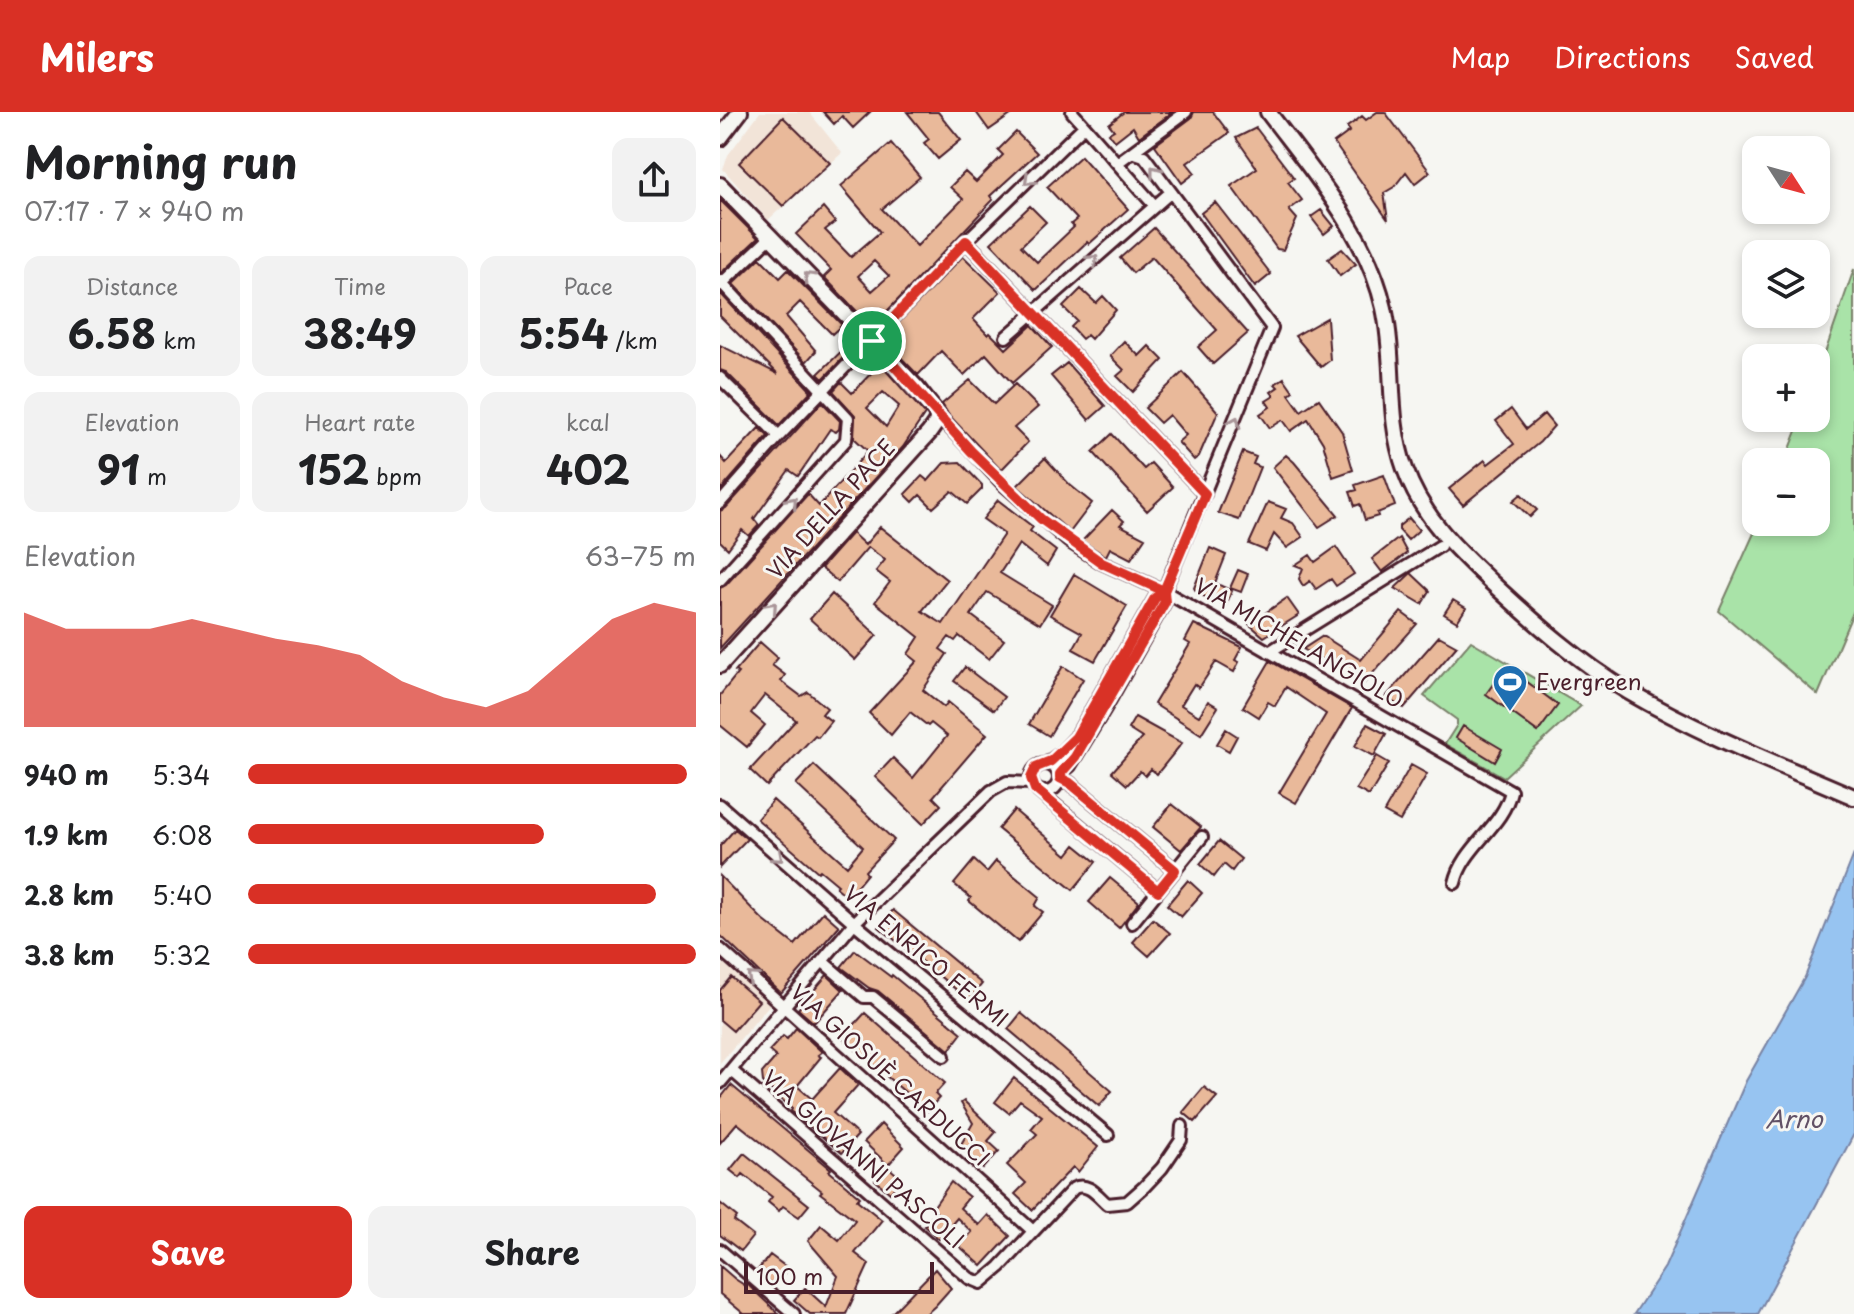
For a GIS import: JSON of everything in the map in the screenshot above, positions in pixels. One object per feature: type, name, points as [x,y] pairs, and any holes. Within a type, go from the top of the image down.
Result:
[{"type":"main road","points":[[720,139],[740,112]]},
{"type":"main road","points":[[1268,112],[1346,219],[1369,259],[1384,310],[1392,407],[1399,449],[1414,490],[1437,528],[1545,631],[1601,673],[1682,721],[1854,797]]},
{"type":"main road","name":"VIA MICHELANGIOLO","points":[[720,185],[916,387],[938,415]]},
{"type":"main road","name":"VIA DELLA PACE","points":[[720,665],[929,433],[938,415]]},
{"type":"street","points":[[1072,112],[1155,206]]},
{"type":"street","points":[[1117,163],[1186,112]]},
{"type":"street","points":[[721,501],[966,241],[1084,126]]},
{"type":"street","points":[[720,1083],[854,923],[991,791],[1007,782],[1035,787],[1046,793],[1054,790],[1106,707],[1165,602],[1164,591],[1272,328],[1144,156],[1132,152]]},
{"type":"street","points":[[1006,337],[1171,192]]},
{"type":"street","points":[[720,580],[846,440],[848,418],[721,283],[770,238]]},
{"type":"street","points":[[966,241],[1034,311],[1121,409],[1205,494]]},
{"type":"street","points":[[720,378],[779,436]]},
{"type":"street","name":"VIA MICHELANGIOLO","points":[[938,415],[1003,484],[1068,541],[1102,563],[1164,591],[1511,791],[1504,809],[1460,866],[1455,883]]},
{"type":"street","points":[[1269,652],[1440,546]]},
{"type":"street","points":[[1158,891],[1035,787],[1034,770],[1061,753],[1076,737],[1155,598],[1164,591]]},
{"type":"street","points":[[1046,764],[1054,767],[1060,776],[1175,870]]},
{"type":"street","name":"VIA ENRICO FERMI","points":[[720,805],[854,923],[1108,1135]]},
{"type":"street","points":[[1132,923],[1202,837]]},
{"type":"street","name":"VIA GIOSUÈ CARDUCCI","points":[[720,949],[1033,1231]]},
{"type":"street","points":[[822,961],[864,997],[873,997],[944,1056]]},
{"type":"street","name":"VIA GIOVANNI PASCOLI","points":[[731,1070],[969,1278],[981,1283],[987,1280],[1033,1231]]},
{"type":"street","points":[[1033,1231],[1080,1185],[1107,1204],[1127,1202],[1162,1168],[1181,1140],[1182,1126]]},
{"type":"street","points":[[720,1250],[794,1314]]},
{"type":"shaded area","points":[[760,112],[809,112],[842,153],[768,220],[723,169],[728,155]]},
{"type":"shaded area","points":[[725,963],[770,1004],[720,1063],[720,969]]},
{"type":"green space","points":[[1854,269],[1854,610],[1818,695],[1719,611],[1753,536],[1830,536],[1830,448],[1790,448],[1797,432],[1830,432],[1828,344]]},
{"type":"green space","name":"Evergreen","points":[[1471,641],[1581,706],[1504,777],[1445,744],[1457,720],[1424,696]]},
{"type":"water","name":"Arno","points":[[1854,854],[1854,1134],[1758,1314],[1634,1314],[1665,1267],[1746,1081],[1805,977]]},
{"type":"building","points":[[823,112],[870,112],[853,128],[842,116],[834,124]]},
{"type":"building","points":[[907,112],[938,112],[961,140],[938,159],[924,143],[929,139]]},
{"type":"building","points":[[976,112],[1015,112],[989,130]]},
{"type":"building","points":[[1124,112],[1173,112],[1139,137],[1133,127],[1115,141],[1109,133],[1114,130],[1109,124]]},
{"type":"building","points":[[1194,112],[1213,112],[1229,133],[1187,163],[1195,173],[1182,183],[1155,145],[1191,118]]},
{"type":"building","points":[[1377,112],[1385,112],[1430,172],[1415,184],[1406,172],[1394,187],[1384,193],[1388,220],[1334,143],[1350,131],[1347,127],[1362,116],[1366,120]]},
{"type":"building","points":[[783,117],[830,163],[783,206],[739,163]]},
{"type":"building","points":[[1256,128],[1294,178],[1288,182],[1302,200],[1289,210],[1297,219],[1283,250],[1277,249],[1231,186],[1257,168],[1236,138]]},
{"type":"building","points":[[1016,132],[1037,153],[990,196],[993,200],[872,327],[824,277],[831,270],[796,234],[823,208],[835,222],[825,230],[851,257],[880,232],[841,186],[891,143],[920,177],[882,209],[917,246],[963,199],[950,187],[965,172],[976,182],[1003,155],[998,150]],"holes":[[[874,261],[889,276],[872,291],[858,276]]]},
{"type":"building","points":[[1081,156],[1128,209],[1036,290],[991,243],[1030,206],[1046,222],[1021,246],[1037,262],[1074,227],[1071,224],[1077,219],[1047,187]]},
{"type":"building","points":[[720,200],[758,238],[721,273],[720,273]]},
{"type":"building","points":[[1215,202],[1271,274],[1255,287],[1201,213]]},
{"type":"building","points":[[1321,210],[1334,226],[1324,234],[1311,217]]},
{"type":"building","points":[[1154,228],[1248,333],[1213,364],[1198,347],[1217,330],[1152,257],[1133,273],[1120,258]]},
{"type":"building","points":[[1342,249],[1356,264],[1340,276],[1328,259]]},
{"type":"building","points":[[963,256],[1000,292],[973,319],[988,335],[990,333],[1006,349],[1032,325],[1052,347],[1012,383],[986,354],[964,375],[941,351],[918,375],[883,339]]},
{"type":"building","points":[[760,258],[780,278],[788,270],[842,325],[832,334],[800,302],[786,316],[816,351],[806,362],[733,284]]},
{"type":"building","points":[[1081,289],[1096,303],[1103,296],[1116,310],[1091,339],[1087,335],[1082,339],[1071,327],[1077,321],[1063,307]]},
{"type":"building","points":[[720,293],[811,391],[779,425],[726,372],[720,370],[720,345],[778,374],[720,316]]},
{"type":"building","points":[[1327,318],[1330,360],[1321,367],[1295,336]]},
{"type":"building","points":[[855,338],[858,342],[823,379],[818,374]]},
{"type":"building","points":[[1124,341],[1139,356],[1149,346],[1163,360],[1133,392],[1117,376],[1124,370],[1110,356]]},
{"type":"building","points":[[1067,363],[1105,406],[1089,420],[1051,376]]},
{"type":"building","points":[[880,364],[925,414],[903,447],[720,648],[720,588],[808,494],[819,506],[868,451],[854,438],[855,415],[833,391],[841,382],[852,393]],"holes":[[[883,392],[899,406],[886,427],[867,408]]]},
{"type":"building","points":[[1183,372],[1218,412],[1199,456],[1194,460],[1178,442],[1186,435],[1169,415],[1160,423],[1145,408]]},
{"type":"building","points":[[1284,378],[1293,391],[1289,394],[1301,411],[1319,399],[1342,432],[1353,470],[1333,477],[1323,443],[1308,419],[1291,431],[1283,420],[1270,428],[1260,414],[1270,407],[1266,401],[1274,396],[1271,392],[1278,387],[1275,384]]},
{"type":"building","points":[[970,380],[994,404],[1015,384],[1038,407],[1014,428],[1028,442],[1001,470],[942,404]]},
{"type":"building","points":[[822,402],[840,421],[839,429],[836,432],[830,429],[798,476],[789,470],[754,519],[759,525],[749,536],[742,530],[728,549],[720,541],[720,511]]},
{"type":"building","points":[[1511,409],[1526,429],[1544,414],[1554,426],[1540,442],[1463,505],[1449,489],[1485,460],[1488,464],[1514,444],[1496,421]]},
{"type":"building","points":[[759,428],[768,436],[721,490],[720,456],[726,463]]},
{"type":"building","points":[[1112,434],[1144,469],[1151,463],[1173,487],[1147,511],[1093,452]]},
{"type":"building","points":[[1243,452],[1256,457],[1253,464],[1260,467],[1239,520],[1218,513]]},
{"type":"building","points":[[1286,455],[1338,515],[1319,527],[1273,467]]},
{"type":"building","points":[[1045,458],[1092,503],[1070,532],[1017,486]]},
{"type":"building","points":[[960,462],[982,485],[982,489],[967,504],[952,491],[933,508],[920,495],[913,502],[905,494],[922,476],[928,481],[944,463]]},
{"type":"building","points":[[1384,475],[1395,506],[1365,520],[1360,504],[1355,506],[1350,492],[1357,490],[1355,485]]},
{"type":"building","points":[[1521,494],[1537,510],[1530,517],[1513,501]]},
{"type":"building","points":[[998,500],[1033,527],[1030,531],[1056,551],[1047,566],[1019,544],[1000,573],[1052,605],[1040,624],[987,592],[971,615],[1004,640],[989,659],[959,636],[955,641],[949,637],[940,649],[947,654],[923,690],[944,707],[948,702],[987,734],[933,797],[941,805],[923,824],[875,777],[893,758],[913,778],[947,736],[910,712],[891,735],[869,713],[917,661],[908,654],[919,637],[875,602],[890,582],[876,571],[885,560],[868,547],[838,582],[821,568],[852,533],[865,545],[880,527],[947,580],[922,611],[943,624],[1004,534],[983,519]]},
{"type":"building","points":[[1268,502],[1286,509],[1281,518],[1293,523],[1303,537],[1287,548],[1274,534],[1266,551],[1249,544]]},
{"type":"building","points":[[1112,510],[1124,521],[1120,525],[1145,538],[1131,559],[1110,548],[1106,556],[1082,541]]},
{"type":"building","points":[[1409,518],[1419,530],[1408,540],[1399,526]]},
{"type":"building","points":[[1399,538],[1407,553],[1382,572],[1372,559]]},
{"type":"building","points":[[1336,547],[1354,574],[1336,586],[1331,579],[1316,589],[1310,581],[1303,586],[1299,579],[1303,568],[1295,565],[1310,555],[1315,562]]},
{"type":"building","points":[[1210,548],[1226,555],[1215,583],[1232,591],[1226,605],[1198,594],[1194,588]]},
{"type":"building","points":[[1238,570],[1248,574],[1241,592],[1230,588]]},
{"type":"building","points":[[1411,573],[1430,591],[1422,604],[1395,588]]},
{"type":"building","points":[[1074,574],[1127,606],[1095,661],[1073,649],[1082,633],[1050,615]]},
{"type":"building","points":[[832,594],[877,635],[855,660],[810,619]]},
{"type":"building","points":[[1287,598],[1299,615],[1264,637],[1249,624]]},
{"type":"building","points":[[1453,600],[1466,608],[1457,622],[1444,614]]},
{"type":"building","points":[[1401,612],[1417,624],[1364,683],[1303,649],[1323,636],[1361,660]]},
{"type":"building","points":[[1194,624],[1242,647],[1235,660],[1239,662],[1234,672],[1216,662],[1199,688],[1194,684],[1181,705],[1199,716],[1208,701],[1218,707],[1201,734],[1154,704],[1190,644],[1185,641]]},
{"type":"building","points":[[1439,636],[1457,646],[1404,708],[1385,698]]},
{"type":"building","points":[[760,642],[778,658],[772,665],[785,675],[781,681],[801,696],[808,692],[827,708],[822,714],[831,721],[767,786],[750,770],[796,720],[765,695],[751,713],[765,725],[747,747],[720,725],[720,695],[738,673],[735,671]]},
{"type":"building","points":[[1270,661],[1352,708],[1296,803],[1279,793],[1326,714],[1286,687],[1275,706],[1268,702],[1259,717],[1243,707]]},
{"type":"building","points":[[1063,666],[1083,679],[1049,736],[1029,724]]},
{"type":"building","points":[[1506,666],[1558,705],[1538,732],[1486,694]]},
{"type":"building","points":[[965,667],[1004,697],[994,710],[954,681]]},
{"type":"building","points":[[1135,717],[1182,743],[1157,774],[1151,769],[1145,776],[1140,771],[1127,785],[1112,772],[1142,738],[1128,729]]},
{"type":"building","points":[[1367,724],[1386,734],[1374,756],[1355,746]]},
{"type":"building","points":[[1463,726],[1502,749],[1495,762],[1456,738]]},
{"type":"building","points":[[1226,729],[1237,736],[1229,751],[1217,744]]},
{"type":"building","points":[[1377,756],[1389,763],[1369,796],[1356,789]]},
{"type":"building","points":[[814,765],[894,840],[865,871],[867,874],[848,897],[836,887],[838,885],[820,870],[818,872],[757,819],[773,800],[847,866],[863,847],[796,784]]},
{"type":"building","points":[[1411,765],[1427,774],[1400,821],[1384,812]]},
{"type":"building","points":[[1172,804],[1201,827],[1181,850],[1153,827]]},
{"type":"building","points":[[1014,810],[1067,855],[1075,845],[1096,862],[1073,890],[998,829]]},
{"type":"building","points":[[735,829],[747,839],[720,867],[720,846]]},
{"type":"building","points":[[1219,841],[1241,859],[1232,871],[1224,864],[1214,877],[1200,864]]},
{"type":"building","points":[[974,860],[987,872],[996,861],[1040,897],[1035,906],[1043,912],[1018,942],[969,901],[971,898],[954,884]]},
{"type":"building","points":[[720,876],[763,920],[795,945],[823,912],[839,926],[781,993],[720,935]]},
{"type":"building","points":[[1110,878],[1139,902],[1119,928],[1089,902]]},
{"type":"building","points":[[1188,880],[1202,893],[1181,917],[1167,905]]},
{"type":"building","points":[[893,910],[982,984],[969,1000],[879,927]]},
{"type":"building","points":[[1153,919],[1170,933],[1149,956],[1133,942]]},
{"type":"building","points":[[855,950],[892,975],[962,1033],[949,1050],[878,991],[841,967]]},
{"type":"building","points":[[827,975],[843,990],[814,1023],[798,1009]]},
{"type":"building","points":[[731,977],[759,1001],[733,1031],[720,1020],[720,990]]},
{"type":"building","points":[[865,1013],[945,1083],[935,1094],[939,1098],[927,1111],[842,1038]]},
{"type":"building","points":[[1021,1013],[1112,1091],[1099,1106],[1008,1029]]},
{"type":"building","points":[[796,1028],[822,1052],[797,1086],[812,1099],[840,1068],[858,1085],[833,1113],[858,1135],[842,1153],[791,1111],[763,1082],[762,1073],[776,1057],[769,1051],[783,1036],[787,1039]]},
{"type":"building","points":[[1014,1078],[1098,1147],[1078,1172],[1073,1167],[1032,1210],[1015,1194],[1026,1183],[1007,1165],[1037,1134],[1031,1129],[1042,1116],[1020,1100],[1009,1113],[995,1102]]},
{"type":"building","points":[[731,1085],[831,1169],[829,1171],[860,1197],[857,1200],[882,1220],[855,1253],[869,1264],[846,1314],[810,1314],[794,1300],[805,1288],[826,1307],[838,1276],[808,1241],[821,1225],[839,1240],[855,1220],[737,1123],[720,1143],[720,1099]]},
{"type":"building","points":[[1204,1087],[1217,1097],[1195,1122],[1183,1112]]},
{"type":"building","points":[[964,1101],[996,1132],[988,1141],[999,1151],[983,1169],[960,1146],[973,1123],[961,1103]]},
{"type":"building","points":[[881,1124],[904,1147],[888,1165],[864,1142]]},
{"type":"building","points":[[744,1153],[809,1205],[799,1217],[783,1206],[779,1211],[768,1202],[772,1197],[743,1174],[740,1178],[730,1170]]},
{"type":"building","points":[[887,1166],[902,1179],[890,1193],[875,1180]]},
{"type":"building","points":[[951,1182],[969,1197],[960,1208],[979,1225],[988,1215],[1010,1236],[982,1266],[959,1246],[972,1232],[957,1218],[939,1239],[924,1226],[936,1212],[932,1209]]},
{"type":"building","points":[[720,1203],[737,1217],[734,1221],[753,1236],[741,1251],[720,1235]]},
{"type":"building","points":[[770,1255],[786,1267],[774,1286],[757,1271]]},
{"type":"building","points":[[720,1266],[735,1279],[747,1284],[779,1314],[744,1314],[720,1294]]},
{"type":"building","points":[[935,1269],[951,1288],[935,1306],[926,1314],[891,1314]]},
{"type":"place","name":"Evergreen","points":[[1510,713]]},
{"type":"route","points":[[872,341],[966,241],[1034,311],[1121,409],[1205,494],[1164,591],[1165,602],[1070,766],[1060,774],[1060,778],[1175,870],[1158,891],[1035,789],[1031,774],[1036,767],[1051,761],[1076,737],[1155,598],[1164,591],[1102,563],[1041,519],[971,451],[872,341]]}]
